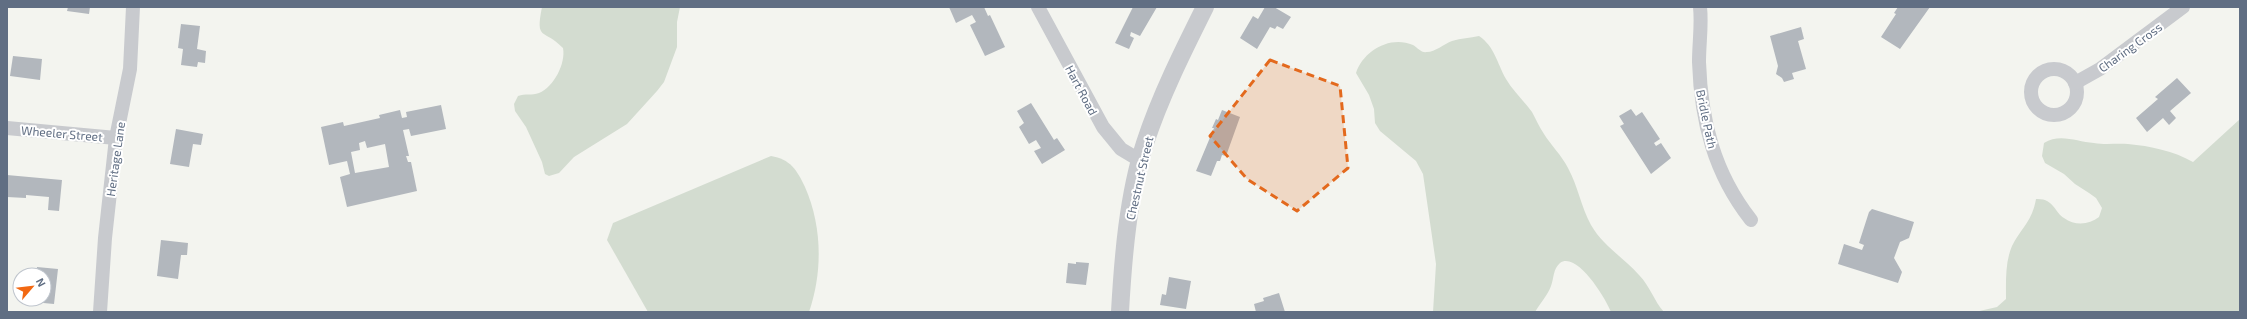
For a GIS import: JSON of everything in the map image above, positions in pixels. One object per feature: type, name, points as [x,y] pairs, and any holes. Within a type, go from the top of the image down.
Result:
[{"type":"street","name":"Heritage Lane","points":[[100,312],[105,238],[116,138],[130,69],[133,7]]},
{"type":"street","name":"Hart Road","points":[[1038,7],[1103,127],[1121,149],[1141,161]]},
{"type":"street","name":"Chestnut Street","points":[[1120,312],[1130,213],[1144,144],[1178,62],[1205,7]]},
{"type":"street","name":"Bridle Path","points":[[1700,7],[1700,85],[1709,136],[1728,188],[1751,220]]},
{"type":"street","name":"Charing Cross","points":[[2075,83],[2100,69],[2183,7]]},
{"type":"street","name":"Wheeler Street","points":[[7,128],[116,138]]},
{"type":"highlighted area","points":[[1270,60],[1340,86],[1348,168],[1297,211],[1247,179],[1210,136]]},
{"type":"shaded area","points":[[542,7],[680,7],[677,22],[677,47],[664,82],[627,124],[574,157],[559,173],[549,176],[545,174],[542,162],[526,127],[515,111],[514,104],[518,96],[539,93],[550,86],[558,74],[563,61],[563,48],[541,30],[540,18]]},
{"type":"shaded area","points":[[1479,36],[1489,45],[1509,83],[1532,112],[1542,131],[1566,164],[1591,225],[1601,239],[1643,279],[1664,312],[1611,312],[1590,278],[1574,264],[1567,261],[1560,263],[1556,268],[1550,289],[1535,312],[1433,312],[1436,264],[1423,174],[1416,161],[1380,131],[1375,123],[1374,109],[1369,95],[1356,73],[1365,58],[1371,52],[1378,47],[1387,44],[1404,42],[1413,45],[1423,52],[1427,52],[1433,51],[1452,41]]},
{"type":"shaded area","points":[[2240,119],[2240,312],[1975,312],[1997,307],[2006,299],[2006,272],[2010,252],[2015,240],[2032,214],[2036,199],[2042,199],[2050,203],[2061,216],[2068,221],[2082,224],[2091,222],[2099,217],[2102,208],[2096,198],[2075,184],[2064,174],[2045,163],[2042,156],[2044,143],[2050,140],[2062,138],[2098,144],[2136,145],[2170,152],[2193,162]]},
{"type":"shaded area","points":[[771,156],[778,157],[788,163],[799,175],[811,202],[815,217],[819,249],[817,281],[809,312],[648,312],[607,240],[613,223]]},
{"type":"building","points":[[68,7],[90,7],[89,14],[67,11]]},
{"type":"building","points":[[949,7],[984,7],[988,16],[990,15],[1005,47],[985,56],[970,25],[976,22],[972,15],[956,23]]},
{"type":"building","points":[[1133,7],[1157,7],[1140,36],[1131,32],[1130,36],[1134,38],[1129,49],[1115,43]]},
{"type":"building","points":[[1265,7],[1274,7],[1291,17],[1283,29],[1277,26],[1275,29],[1270,27],[1257,49],[1240,38],[1253,16],[1258,19]]},
{"type":"building","points":[[1898,7],[1930,7],[1900,49],[1881,37],[1896,14],[1894,13]]},
{"type":"building","points":[[181,24],[200,26],[197,49],[206,51],[205,63],[198,62],[197,67],[181,65],[183,49],[178,48]]},
{"type":"building","points":[[1801,27],[1804,39],[1798,41],[1806,69],[1792,73],[1794,79],[1784,82],[1782,78],[1776,74],[1778,66],[1770,36]]},
{"type":"building","points":[[13,56],[42,59],[40,80],[10,76]]},
{"type":"building","points":[[2177,78],[2191,93],[2170,111],[2176,118],[2169,125],[2163,118],[2147,132],[2136,118],[2158,99],[2155,97]]},
{"type":"building","points":[[1031,103],[1054,140],[1057,138],[1065,150],[1042,164],[1034,151],[1041,148],[1036,140],[1029,144],[1019,127],[1024,123],[1017,111]]},
{"type":"building","points":[[441,105],[446,129],[411,136],[409,129],[403,130],[409,156],[406,156],[408,162],[411,162],[417,191],[347,207],[340,177],[350,174],[347,161],[329,165],[321,127],[343,122],[344,126],[380,118],[379,115],[400,110],[402,118],[407,117],[406,112]],"holes":[[[365,141],[367,148],[385,144],[389,167],[355,173],[351,152],[360,150],[359,143]]]},
{"type":"building","points":[[1631,109],[1636,116],[1642,112],[1660,139],[1654,143],[1656,146],[1661,143],[1671,158],[1651,174],[1620,126],[1624,124],[1619,116]]},
{"type":"building","points":[[1222,110],[1240,117],[1226,156],[1222,155],[1220,161],[1217,161],[1211,176],[1196,171],[1214,128],[1212,128],[1216,119],[1218,120]]},
{"type":"building","points":[[176,129],[203,134],[201,145],[193,144],[189,167],[170,164]]},
{"type":"building","points":[[7,175],[62,180],[59,211],[48,210],[49,197],[26,195],[26,198],[7,197]]},
{"type":"building","points":[[1872,209],[1914,222],[1909,238],[1900,242],[1894,258],[1902,272],[1898,283],[1838,264],[1844,244],[1862,250],[1864,245],[1859,243],[1869,212]]},
{"type":"building","points":[[161,240],[188,243],[187,255],[181,255],[178,279],[157,276]]},
{"type":"building","points":[[1076,262],[1089,263],[1086,285],[1066,283],[1068,263],[1076,264]]},
{"type":"building","points":[[52,268],[58,269],[54,304],[52,304]]},
{"type":"building","points":[[1169,277],[1191,281],[1186,309],[1160,305],[1162,294],[1166,295]]},
{"type":"building","points":[[1279,293],[1285,312],[1256,312],[1254,304],[1264,301],[1263,298]]}]
